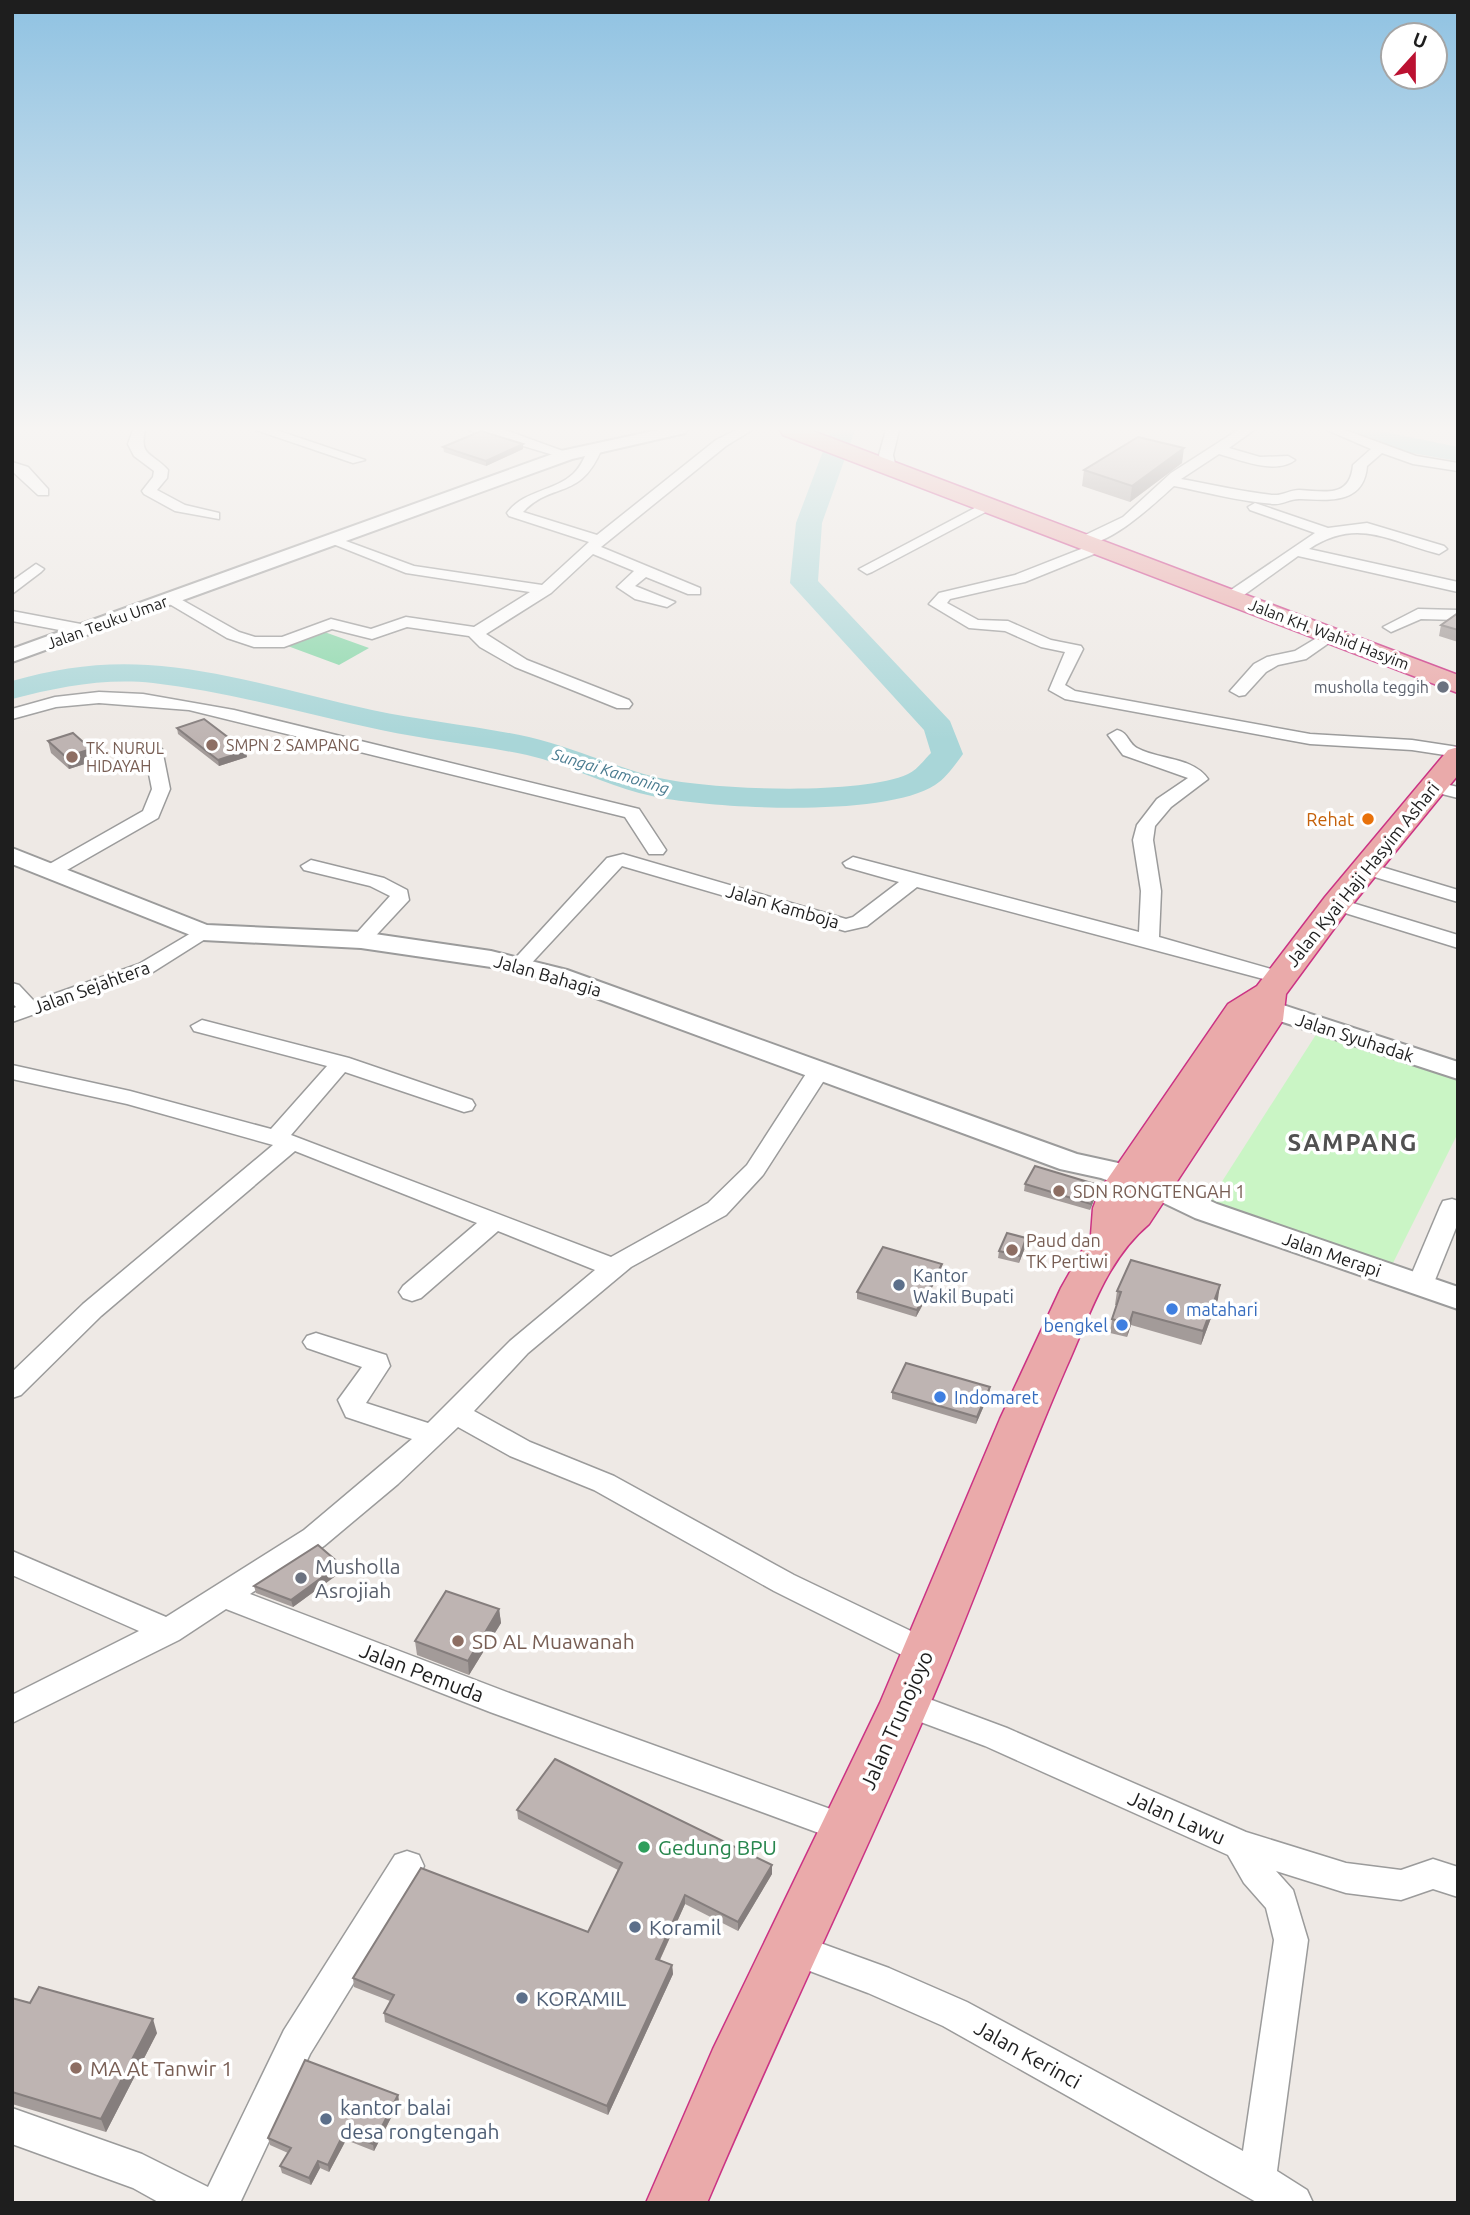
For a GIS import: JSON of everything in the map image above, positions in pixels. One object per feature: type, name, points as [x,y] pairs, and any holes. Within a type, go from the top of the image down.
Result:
[{"type":"highway","name":"Jalan KH. Wahid Hasyim","points":[[1063,533],[1458,685]]},
{"type":"highway","name":"Jalan KH. Wahid Hasyim","points":[[1420,669],[1458,678]]},
{"type":"highway","name":"Jalan Kyai Haji Hasyim Ashari","points":[[1131,1197],[1266,1020],[1267,996],[1336,904],[1365,868],[1445,789],[1458,754]]},
{"type":"highway","name":"Jalan Trunojoyo","points":[[676,2203],[790,1948],[905,1703],[1022,1419],[1081,1288],[1131,1197]]},
{"type":"street","name":"Jalan Teuku Umar","points":[[12,656],[349,533]]},
{"type":"street","points":[[567,533],[596,544],[645,570],[694,591]]},
{"type":"street","points":[[169,599],[233,635],[254,642],[284,642],[331,624],[372,634],[406,622],[474,632],[495,623],[545,590],[609,533]]},
{"type":"street","points":[[867,569],[934,533]]},
{"type":"street","points":[[1107,533],[1020,579],[945,596],[937,604],[975,625],[1008,626],[1047,644],[1075,649],[1057,685],[1057,690],[1071,695],[1310,739],[1412,745],[1458,754]]},
{"type":"street","points":[[1384,533],[1439,549]]},
{"type":"street","points":[[1231,597],[1297,551],[1331,534]]},
{"type":"street","points":[[330,540],[411,570],[545,590]]},
{"type":"street","points":[[1297,551],[1458,587]]},
{"type":"street","points":[[12,589],[36,569]]},
{"type":"street","points":[[645,570],[625,587],[641,596],[667,602]]},
{"type":"street","points":[[1391,627],[1418,614],[1458,615]]},
{"type":"street","points":[[12,616],[86,630]]},
{"type":"street","points":[[474,632],[483,643],[524,664],[623,704]]},
{"type":"street","points":[[1239,691],[1259,668],[1273,661],[1300,655],[1330,635]]},
{"type":"street","points":[[12,714],[69,698],[116,696],[294,729],[632,813],[656,850]]},
{"type":"street","points":[[1117,735],[1129,751],[1194,773],[1199,779],[1164,803],[1146,825],[1143,839],[1151,891],[1149,940]]},
{"type":"street","points":[[53,870],[151,814],[161,789],[153,749]]},
{"type":"street","name":"Jalan Bahagia","points":[[12,855],[203,932],[361,940],[445,951],[519,965],[633,1000],[1070,1162],[1131,1197]]},
{"type":"street","name":"Jalan Kamboja","points":[[519,965],[618,861],[633,861],[845,925],[860,922],[914,880]]},
{"type":"street","points":[[853,863],[999,905],[1149,940],[1267,996]]},
{"type":"street","points":[[311,866],[377,881],[400,894],[399,900],[361,940]]},
{"type":"street","points":[[1365,868],[1458,896]]},
{"type":"street","points":[[1336,904],[1458,942]]},
{"type":"street","name":"Jalan Sejahtera","points":[[21,1013],[146,968],[203,932]]},
{"type":"street","points":[[12,989],[21,1013]]},
{"type":"street","name":"Jalan Syuhadak","points":[[1267,996],[1458,1071]]},
{"type":"street","points":[[202,1026],[341,1063],[464,1105]]},
{"type":"street","points":[[12,1388],[92,1310],[284,1139],[341,1063]]},
{"type":"street","points":[[12,1710],[168,1632],[314,1538],[432,1435],[519,1347],[618,1265],[717,1209],[755,1170],[819,1071]]},
{"type":"street","points":[[12,1072],[130,1098],[284,1139],[495,1222],[618,1265]]},
{"type":"street","name":"Jalan Merapi","points":[[1131,1197],[1178,1208],[1206,1211],[1458,1298]]},
{"type":"street","points":[[1420,1285],[1452,1208]]},
{"type":"street","points":[[412,1292],[495,1222]]},
{"type":"street","points":[[316,1342],[377,1362],[351,1400],[356,1410],[432,1435]]},
{"type":"street","points":[[455,1413],[520,1449],[604,1483],[784,1583],[927,1653]]},
{"type":"street","points":[[12,1562],[168,1632]]},
{"type":"street","name":"Jalan Pemuda","points":[[223,1596],[501,1703],[846,1829]]},
{"type":"street","name":"Jalan Lawu","points":[[905,1703],[996,1737],[1240,1846],[1346,1878],[1401,1885],[1433,1874],[1458,1882]]},
{"type":"street","points":[[1240,1846],[1256,1872],[1282,1900],[1291,1940],[1280,2195]]},
{"type":"street","points":[[220,2203],[298,2042],[407,1866]]},
{"type":"street","name":"Jalan Kerinci","points":[[790,1948],[877,1980],[955,2014],[1280,2195]]},
{"type":"street","points":[[12,2126],[142,2173],[199,2203]]},
{"type":"green space","points":[[319,630],[369,648],[339,665],[285,645]]},
{"type":"green space","points":[[1317,1033],[1458,1080],[1458,1133],[1390,1269],[1207,1205]]},
{"type":"building","points":[[1458,613],[1458,630],[1441,625]]},
{"type":"building","name":"SMPN 2 SAMPANG","points":[[204,719],[246,751],[218,760],[177,728]]},
{"type":"building","points":[[73,733],[91,749],[66,757],[48,741]]},
{"type":"building","name":"SDN RONGTENGAH 1","points":[[1035,1166],[1098,1185],[1091,1204],[1025,1184]]},
{"type":"building","points":[[1007,1233],[1026,1238],[1020,1256],[999,1251]]},
{"type":"building","name":"Kantor Wakil Bupati","points":[[883,1247],[942,1264],[917,1310],[857,1292]]},
{"type":"building","name":"matahari","points":[[1131,1260],[1220,1285],[1203,1331],[1133,1312],[1129,1324],[1112,1319],[1121,1292],[1117,1291]]},
{"type":"building","name":"Indomaret","points":[[906,1363],[990,1387],[977,1417],[892,1392]]},
{"type":"building","name":"Musholla Asrojiah","points":[[318,1545],[340,1564],[291,1600],[254,1586]]},
{"type":"building","name":"SD AL Muawanah","points":[[446,1591],[499,1609],[468,1661],[415,1641]]},
{"type":"building","name":"KORAMIL","points":[[555,1759],[772,1865],[738,1922],[685,1895],[656,1959],[672,1965],[607,2106],[384,2013],[394,1995],[353,1978],[421,1868],[588,1932],[622,1863],[517,1810]]},
{"type":"building","name":"MA At Tanwir 1","points":[[39,1987],[153,2019],[101,2119],[12,2092],[12,1998],[30,2003]]},
{"type":"building","name":"kantor balai desa rongtengah","points":[[305,2060],[398,2095],[373,2144],[344,2133],[328,2165],[318,2161],[309,2178],[280,2166],[291,2148],[268,2138]]},
{"type":"waterway","name":"Sungai Kamoning","points":[[12,690],[57,677],[103,673],[150,674],[197,680],[381,721],[527,746],[654,787],[677,791],[748,796],[832,796],[901,788],[921,780],[947,754],[939,728],[804,583],[803,562],[807,533]]},
{"type":"place","name":"musholla teggih","points":[[1443,687]]},
{"type":"place","name":"SMPN 2 SAMPANG","points":[[212,745]]},
{"type":"place","name":"TK. NURUL HIDAYAH","points":[[72,757]]},
{"type":"place","name":"Rehat","points":[[1368,819]]},
{"type":"place","name":"SDN RONGTENGAH 1","points":[[1059,1191]]},
{"type":"place","name":"Paud dan TK Pertiwi","points":[[1012,1250]]},
{"type":"place","name":"Kantor Wakil Bupati","points":[[899,1285]]},
{"type":"place","name":"matahari","points":[[1172,1309]]},
{"type":"place","name":"bengkel","points":[[1122,1325]]},
{"type":"place","name":"Indomaret","points":[[940,1397]]},
{"type":"place","name":"Musholla Asrojiah","points":[[301,1578]]},
{"type":"place","name":"SD AL Muawanah","points":[[458,1641]]},
{"type":"place","name":"Gedung BPU","points":[[644,1847]]},
{"type":"place","name":"Koramil","points":[[635,1927]]},
{"type":"place","name":"KORAMIL","points":[[522,1998]]},
{"type":"place","name":"MA At Tanwir 1","points":[[76,2068]]},
{"type":"place","name":"kantor balai desa rongtengah","points":[[326,2119]]},
{"type":"district","name":"SAMPANG","points":[[1353,1142]]}]
